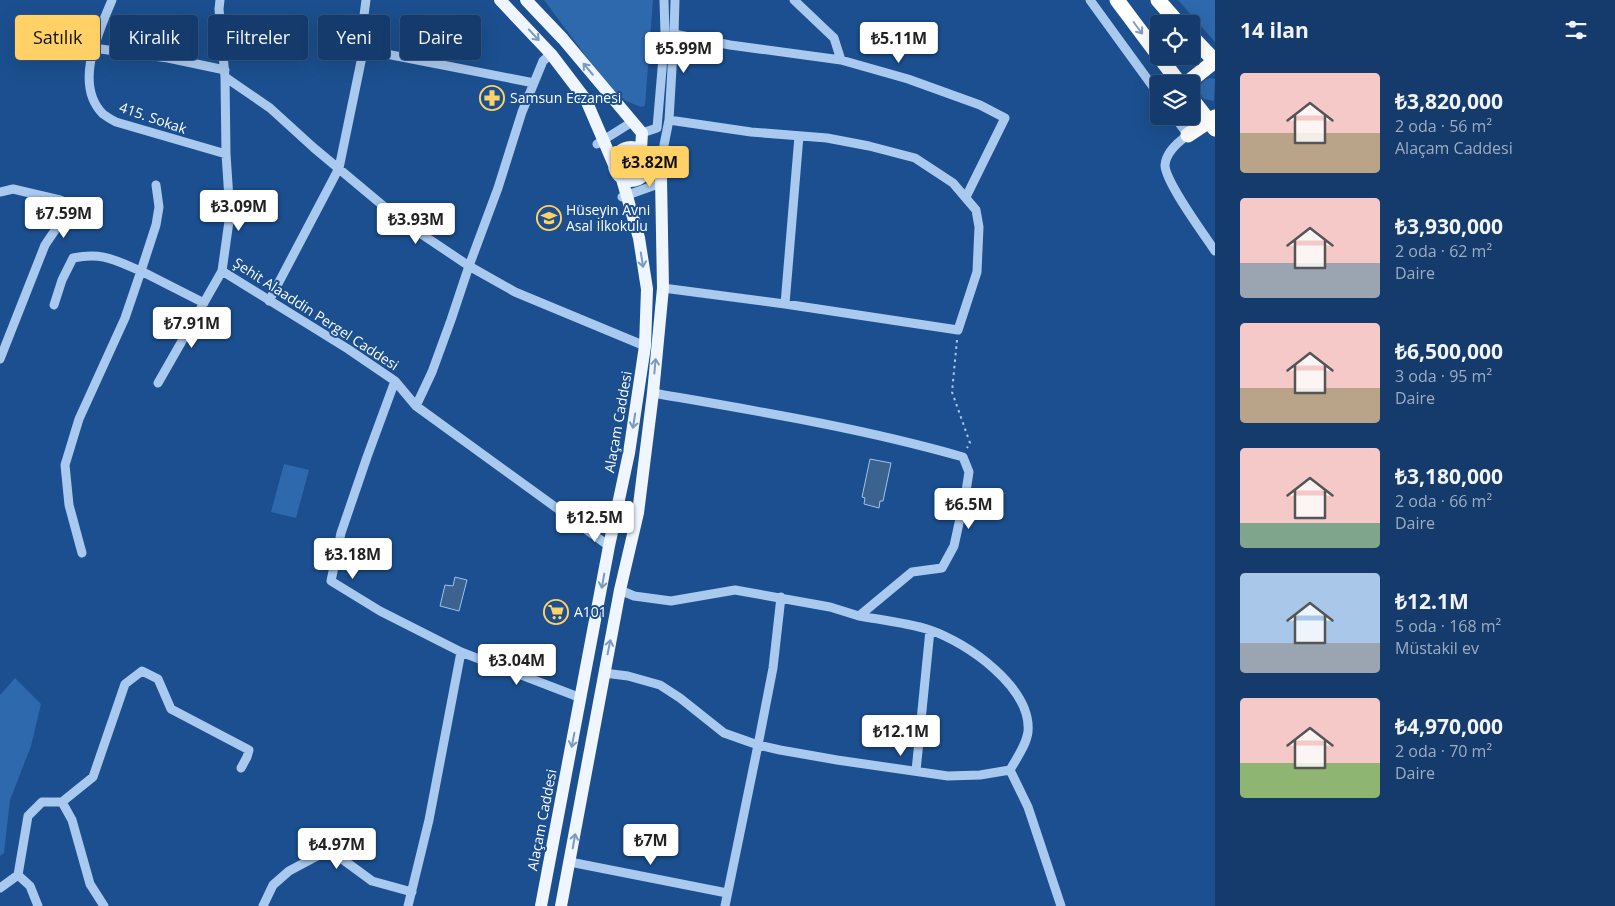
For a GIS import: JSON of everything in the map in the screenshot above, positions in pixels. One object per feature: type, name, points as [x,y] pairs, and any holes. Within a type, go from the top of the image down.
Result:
[{"type":"highway","points":[[1117,0],[1150,44]]},
{"type":"highway","points":[[1158,0],[1171,15]]},
{"type":"highway","points":[[1197,75],[1215,61],[1200,45]]},
{"type":"highway","points":[[1188,135],[1213,122],[1200,108]]},
{"type":"main road","points":[[500,0],[551,54],[586,100],[600,142],[622,179],[628,181],[639,179],[647,170],[648,159],[636,147],[625,147],[617,154],[614,165]]},
{"type":"main road","points":[[526,0],[563,39],[642,133],[641,150]]},
{"type":"main road","points":[[648,165],[661,181]]},
{"type":"main road","name":"Alaçam Caddesi","points":[[541,906],[609,546],[629,453],[645,346],[647,289],[639,238],[624,196],[622,179]]},
{"type":"main road","name":"Alaçam Caddesi","points":[[561,906],[620,590],[638,512],[653,393],[663,288],[661,181]]},
{"type":"street","name":"415. Sokak","points":[[100,30],[112,0]]},
{"type":"street","name":"Şehit Alaaddin Pergel Caddesi","points":[[220,0],[219,9],[225,74],[226,154],[230,214],[222,271],[348,349],[395,381],[416,406],[609,546]]},
{"type":"street","points":[[364,15],[366,0]]},
{"type":"street","points":[[624,196],[661,181],[664,145],[672,101],[670,34],[664,0]]},
{"type":"street","points":[[642,133],[657,128],[656,100],[675,0]]},
{"type":"street","points":[[794,0],[834,38],[841,60]]},
{"type":"street","points":[[1090,0],[1150,83]]},
{"type":"street","points":[[670,34],[730,45],[841,60],[917,82],[980,105],[1005,118],[966,197]]},
{"type":"street","points":[[100,49],[168,58],[225,74],[270,108],[314,148],[399,219],[469,266],[515,292],[645,346]]},
{"type":"street","points":[[416,406],[445,337],[498,188],[522,112],[542,61],[551,54]]},
{"type":"street","points":[[390,55],[534,83]]},
{"type":"street","name":"415. Sokak","points":[[91,60],[89,75],[94,102],[104,114],[116,122],[125,125],[226,154]]},
{"type":"street","points":[[269,300],[339,168],[361,60]]},
{"type":"street","points":[[656,100],[672,101]]},
{"type":"street","points":[[663,288],[958,330],[978,272],[979,227],[976,210],[953,183],[915,158],[827,138],[751,132],[669,120]]},
{"type":"street","points":[[600,142],[632,122]]},
{"type":"street","points":[[1181,125],[1188,135],[1177,143],[1167,156],[1165,166],[1173,187],[1215,251]]},
{"type":"street","points":[[785,304],[799,136]]},
{"type":"street","points":[[82,553],[69,506],[65,465],[79,419],[125,318],[156,225],[159,207],[156,185]]},
{"type":"street","points":[[0,192],[13,189],[60,200],[72,205],[46,245],[0,359]]},
{"type":"street","points":[[54,305],[62,280],[73,258],[89,255],[106,257],[141,271],[204,303]]},
{"type":"street","points":[[158,383],[222,271]]},
{"type":"street","points":[[395,381],[341,533],[331,581],[380,611],[461,652],[581,698]]},
{"type":"street","points":[[653,393],[784,416],[924,446],[963,457],[969,472],[966,491],[954,546],[942,568],[912,572],[859,616]]},
{"type":"street","points":[[620,590],[634,596],[671,601],[735,590],[781,597],[830,607],[859,616],[930,630],[967,647],[1001,676],[1020,700],[1027,716],[1028,732],[1026,741],[1010,770]]},
{"type":"street","points":[[725,906],[772,668],[781,597]]},
{"type":"street","points":[[916,771],[930,630]]},
{"type":"street","points":[[408,906],[429,820],[461,652]]},
{"type":"street","points":[[0,888],[18,875],[28,816],[42,802],[62,802],[93,776],[124,684],[142,672],[158,679],[171,709],[249,750],[241,768]]},
{"type":"street","points":[[604,673],[628,676],[660,685],[680,698],[724,733],[758,745],[827,758],[948,776],[980,775],[1010,770]]},
{"type":"street","points":[[1010,770],[1028,807],[1061,906]]},
{"type":"street","points":[[62,802],[72,820],[90,884],[104,906]]},
{"type":"street","points":[[263,906],[273,885],[288,871],[318,855],[338,856],[372,881],[412,892]]},
{"type":"street","points":[[570,862],[727,893]]},
{"type":"street","points":[[18,875],[30,886],[38,906]]},
{"type":"path","points":[[958,330],[952,392],[970,443],[963,457]]},
{"type":"shaded area","points":[[544,0],[653,0],[645,106],[641,107],[626,101],[609,87]]},
{"type":"shaded area","points":[[1178,0],[1215,0],[1215,42],[1200,25],[1200,15],[1191,15]]},
{"type":"shaded area","points":[[1206,79],[1215,79],[1214,101],[1204,99],[1200,93],[1201,84]]},
{"type":"shaded area","points":[[870,459],[891,463],[883,501],[880,501],[879,508],[864,504],[865,498],[862,497]]},
{"type":"shaded area","points":[[284,464],[309,470],[296,518],[271,512]]},
{"type":"shaded area","points":[[455,577],[467,580],[459,611],[440,606],[445,585],[453,586]]},
{"type":"shaded area","points":[[15,678],[41,704],[31,746],[10,800],[4,853],[0,856],[0,695]]},
{"type":"place","name":"Samsun Eczanesi","points":[[492,98]]},
{"type":"place","name":"Hüseyin Avni Asal İlkokulu","points":[[549,218]]},
{"type":"place","name":"A101","points":[[556,612]]}]
